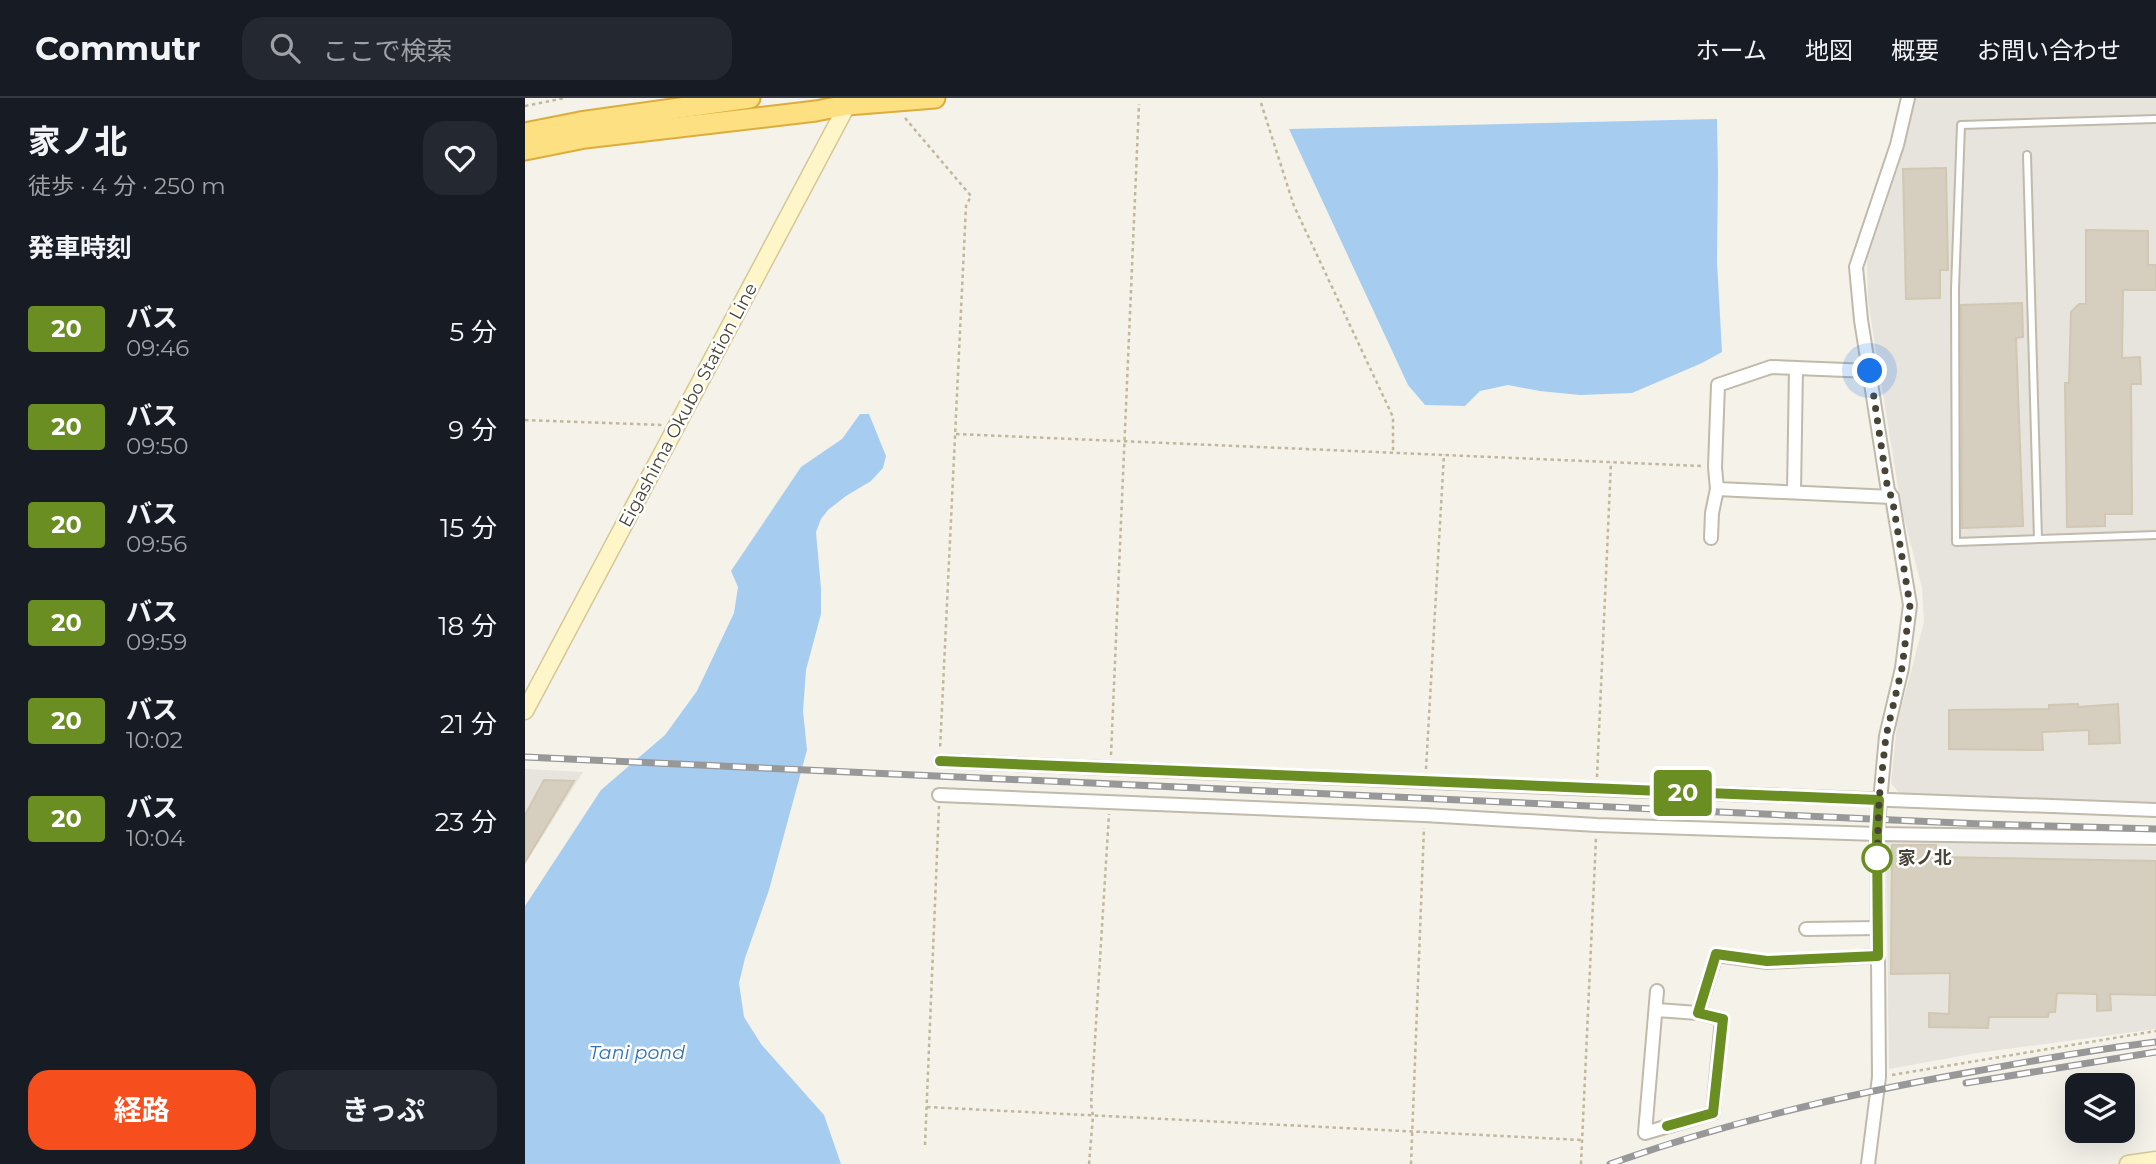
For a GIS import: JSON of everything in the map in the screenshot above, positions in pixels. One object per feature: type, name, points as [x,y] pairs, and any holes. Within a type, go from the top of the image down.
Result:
[{"type":"highway","points":[[525,133],[580,122],[750,98]]},
{"type":"highway","points":[[525,150],[585,138],[815,111],[849,102],[935,98]]},
{"type":"main road","name":"Eigashima Okubo Station Line","points":[[525,711],[849,102]]},
{"type":"main road","points":[[2128,1164],[2156,1160]]},
{"type":"street","points":[[1868,1164],[1879,1077],[1879,800],[1886,736],[1902,668],[1910,605],[1892,497],[1888,491],[1861,320],[1856,267],[1897,145],[1908,98]]},
{"type":"street","points":[[1711,538],[1717,489],[1718,385],[1771,368],[1870,371]]},
{"type":"street","points":[[1794,492],[1796,368]]},
{"type":"street","points":[[1717,489],[1892,497]]},
{"type":"street","points":[[940,761],[2156,810]]},
{"type":"street","points":[[939,795],[1424,815],[1597,825],[1877,834],[2156,838]]},
{"type":"street","points":[[1806,929],[1878,929]]},
{"type":"street","points":[[1698,1013],[1716,954],[1767,961],[1878,956]]},
{"type":"street","points":[[1657,991],[1644,1133],[1713,1113],[1723,1019],[1698,1013],[1657,1010]]},
{"type":"lane","points":[[2156,119],[1961,125],[1955,289],[1956,542],[2156,534]]},
{"type":"lane","points":[[2027,155],[2038,540]]},
{"type":"path","points":[[525,107],[565,98]]},
{"type":"path","points":[[893,101],[971,196],[966,206],[940,761]]},
{"type":"path","points":[[1261,103],[1294,206],[1393,417],[1393,451]]},
{"type":"path","points":[[1111,767],[1139,104]]},
{"type":"path","points":[[525,420],[677,425]]},
{"type":"path","points":[[956,433],[1716,467]]},
{"type":"path","points":[[1597,789],[1611,462]]},
{"type":"path","points":[[925,1145],[939,795]]},
{"type":"path","points":[[1089,1164],[1109,802]]},
{"type":"path","points":[[1581,1164],[1597,825]]},
{"type":"path","points":[[1879,1077],[2156,1031]]},
{"type":"path","points":[[927,1107],[1581,1140]]},
{"type":"shaded area","points":[[1915,98],[2156,98],[2156,804],[1900,794],[1891,783],[1897,724],[1924,622],[1922,588],[1901,506],[1868,301],[1867,260],[1898,168]]},
{"type":"shaded area","points":[[525,769],[583,772],[525,864]]},
{"type":"shaded area","points":[[1886,839],[2156,847],[2156,1029],[1977,1053],[1889,1069]]},
{"type":"water","points":[[1717,119],[1717,262],[1722,352],[1632,393],[1580,395],[1508,385],[1480,391],[1465,406],[1425,405],[1408,385],[1289,129]]},
{"type":"water","name":"Tani pond","points":[[860,414],[869,414],[886,456],[883,468],[871,481],[828,510],[816,532],[821,614],[806,670],[803,711],[807,750],[769,890],[739,983],[744,1017],[761,1044],[824,1115],[841,1164],[525,1164],[525,906],[601,790],[665,735],[697,691],[734,613],[738,587],[731,571],[801,467],[842,439]]},
{"type":"building","points":[[1946,168],[1948,270],[1940,270],[1940,298],[1906,299],[1903,169]]},
{"type":"building","points":[[2086,230],[2148,231],[2148,265],[2156,265],[2156,290],[2123,290],[2122,358],[2140,357],[2141,384],[2131,384],[2132,514],[2105,514],[2105,526],[2067,527],[2065,383],[2069,383],[2071,312],[2079,304],[2086,304]]},
{"type":"building","points":[[2022,303],[2023,337],[2016,338],[2023,526],[1962,528],[1961,305]]},
{"type":"building","points":[[2078,704],[2078,707],[2118,704],[2120,743],[2089,744],[2089,730],[2042,732],[2043,750],[1949,749],[1949,710],[2049,709],[2049,705]]},
{"type":"building","points":[[544,780],[574,781],[525,862],[525,815]]},
{"type":"building","points":[[1892,845],[1936,845],[1936,857],[2156,861],[2156,995],[2110,994],[2111,1010],[2097,1011],[2097,994],[2057,993],[2055,1012],[2049,1012],[2048,1017],[1989,1017],[1988,1028],[1929,1027],[1929,1013],[1949,1014],[1950,973],[1891,974]]},
{"type":"railway","points":[[525,757],[1981,824],[2156,829]]},
{"type":"railway","points":[[1610,1164],[1700,1134],[1838,1099],[2022,1063],[2156,1042]]},
{"type":"railway","points":[[1966,1083],[2156,1052]]},
{"type":"bus line","name":"20","points":[[940,761],[1879,800],[1878,956],[1767,961],[1716,954],[1698,1013],[1723,1019],[1713,1113],[1667,1126]]},
{"type":"place","name":"家ノ北","points":[[1877,858]]},
{"type":"route","points":[[1870,371],[1888,491],[1892,497],[1910,605],[1902,668],[1886,736],[1879,800],[1877,858]]}]
